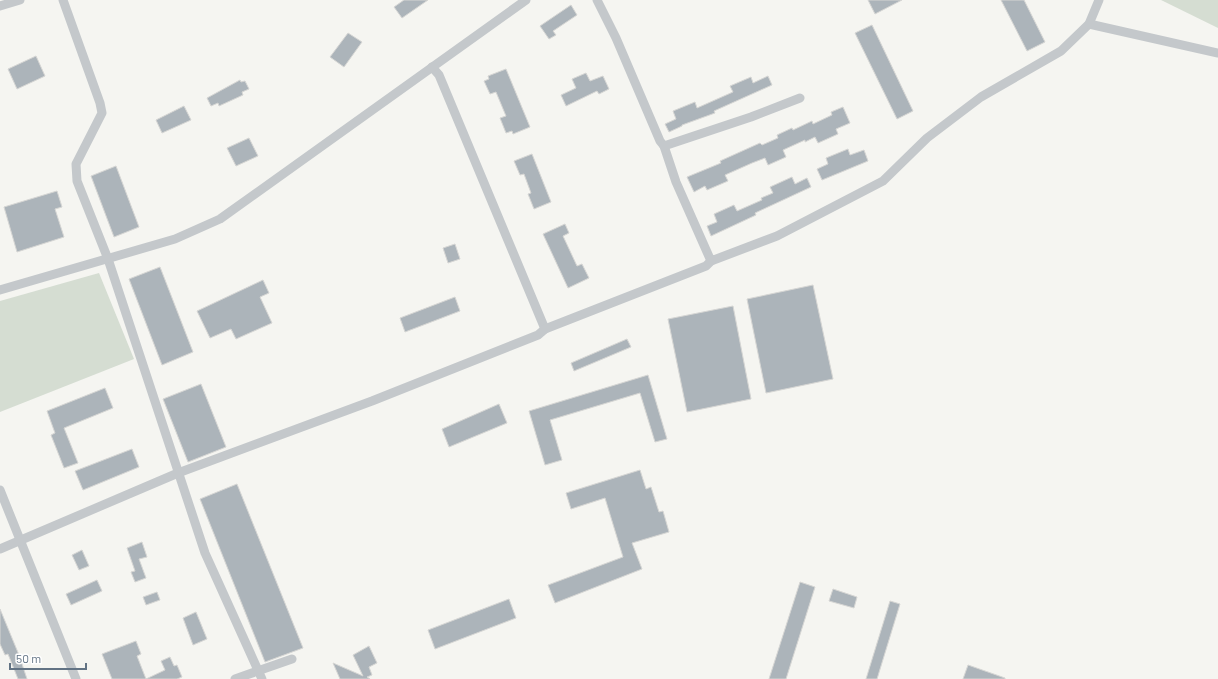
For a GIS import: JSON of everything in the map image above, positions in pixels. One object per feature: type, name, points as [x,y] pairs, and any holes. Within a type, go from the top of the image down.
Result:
[{"type":"street","points":[[0,6],[20,0]]},
{"type":"street","points":[[63,0],[102,113],[76,164],[77,181],[108,259],[205,554],[262,679]]},
{"type":"street","points":[[0,290],[175,239],[220,218],[526,0]]},
{"type":"street","points":[[597,0],[616,38],[660,141],[664,146],[676,182],[711,261]]},
{"type":"street","points":[[0,549],[178,473],[372,401],[538,335],[545,329],[706,266],[711,261],[777,236],[884,180],[927,138],[963,110],[981,97],[1061,50],[1089,24],[1099,0]]},
{"type":"street","points":[[1089,24],[1218,53]]},
{"type":"street","points":[[432,68],[439,76],[545,329]]},
{"type":"street","points":[[664,146],[750,117],[800,98]]},
{"type":"street","points":[[0,490],[76,679]]},
{"type":"street","points":[[235,679],[292,659]]},
{"type":"shaded area","points":[[1161,0],[1218,0],[1218,28]]},
{"type":"shaded area","points":[[99,273],[134,359],[0,412],[0,301]]},
{"type":"building","points":[[404,0],[428,0],[402,18],[394,7]]},
{"type":"building","points":[[868,0],[902,0],[875,14]]},
{"type":"building","points":[[1001,0],[1024,0],[1045,42],[1027,51]]},
{"type":"building","points":[[571,5],[577,15],[553,31],[556,35],[549,39],[540,26]]},
{"type":"building","points":[[872,25],[913,111],[897,119],[855,33]]},
{"type":"building","points":[[348,33],[362,42],[344,67],[330,57]]},
{"type":"building","points":[[36,56],[45,76],[17,89],[8,69]]},
{"type":"building","points":[[506,69],[530,127],[513,134],[512,131],[506,133],[500,118],[506,116],[496,92],[490,94],[484,81],[489,79],[488,76]]},
{"type":"building","points":[[586,73],[590,81],[603,76],[609,89],[599,94],[597,91],[566,106],[561,95],[576,88],[572,79]]},
{"type":"building","points":[[768,76],[772,85],[714,111],[715,113],[682,125],[669,132],[665,124],[676,119],[673,111],[695,102],[697,108],[733,92],[730,86],[751,77],[753,83]]},
{"type":"building","points":[[240,80],[241,82],[245,81],[249,89],[242,92],[243,95],[219,106],[218,103],[211,106],[207,98]]},
{"type":"building","points":[[184,106],[191,120],[162,133],[156,120]]},
{"type":"building","points":[[843,107],[850,123],[836,129],[838,134],[818,143],[815,137],[805,142],[805,140],[783,150],[786,157],[768,165],[765,158],[725,175],[728,181],[707,190],[705,186],[694,192],[687,177],[721,163],[720,161],[760,143],[762,145],[778,138],[777,135],[792,128],[793,130],[812,121],[813,124],[832,115],[831,112]]},
{"type":"building","points":[[249,138],[258,156],[236,166],[227,148]]},
{"type":"building","points":[[848,149],[850,155],[864,150],[868,161],[822,180],[817,169],[828,164],[826,158]]},
{"type":"building","points":[[532,154],[551,202],[534,209],[528,194],[531,193],[524,174],[520,175],[514,161]]},
{"type":"building","points":[[116,166],[139,227],[114,237],[91,176]]},
{"type":"building","points":[[792,177],[795,184],[807,178],[811,187],[755,213],[756,215],[711,236],[707,226],[717,222],[714,214],[734,205],[737,211],[762,200],[761,198],[773,193],[770,187]]},
{"type":"building","points":[[57,191],[62,207],[55,209],[64,237],[17,252],[4,207]]},
{"type":"building","points":[[565,224],[569,233],[563,236],[577,266],[582,264],[589,278],[568,288],[543,234]]},
{"type":"building","points":[[455,244],[460,259],[448,263],[443,248]]},
{"type":"building","points":[[160,267],[193,352],[162,365],[129,279]]},
{"type":"building","points":[[263,280],[269,293],[260,297],[272,323],[236,339],[231,329],[210,338],[197,311]]},
{"type":"building","points":[[813,285],[833,379],[766,393],[747,299]]},
{"type":"building","points":[[455,297],[460,311],[405,332],[400,318]]},
{"type":"building","points":[[733,306],[751,399],[687,412],[668,319]]},
{"type":"building","points":[[627,339],[631,347],[574,371],[571,363]]},
{"type":"building","points":[[648,375],[667,439],[655,442],[640,393],[550,420],[562,460],[545,465],[529,411]]},
{"type":"building","points":[[201,384],[226,447],[188,462],[163,399]]},
{"type":"building","points":[[105,388],[113,408],[64,428],[78,463],[64,468],[51,435],[55,433],[47,411]]},
{"type":"building","points":[[499,404],[507,423],[449,447],[442,429]]},
{"type":"building","points":[[132,449],[139,467],[83,490],[75,471]]},
{"type":"building","points":[[640,470],[646,489],[651,487],[659,512],[663,511],[669,532],[632,543],[642,569],[555,603],[548,585],[623,557],[605,498],[571,509],[566,493]]},
{"type":"building","points":[[237,484],[303,648],[265,662],[200,499]]},
{"type":"building","points":[[142,542],[147,557],[139,559],[146,578],[135,582],[131,572],[135,571],[127,548]]},
{"type":"building","points":[[82,550],[89,566],[79,570],[72,555]]},
{"type":"building","points":[[97,580],[102,591],[71,605],[66,594]]},
{"type":"building","points":[[800,582],[815,587],[786,679],[769,679]]},
{"type":"building","points":[[833,589],[857,597],[854,608],[829,601]]},
{"type":"building","points":[[157,592],[160,600],[146,605],[143,597]]},
{"type":"building","points":[[509,599],[516,618],[435,649],[428,630]]},
{"type":"building","points":[[890,601],[900,604],[877,679],[866,679]]},
{"type":"building","points":[[0,609],[27,679],[18,679],[8,654],[5,655],[0,644]]},
{"type":"building","points":[[196,612],[207,639],[193,645],[183,618]]},
{"type":"building","points":[[136,641],[141,654],[137,656],[146,679],[112,679],[102,654]]},
{"type":"building","points":[[369,646],[377,663],[369,667],[372,675],[367,677],[370,679],[340,679],[333,663],[363,676],[353,655]]},
{"type":"building","points":[[170,657],[174,666],[177,665],[182,677],[177,679],[146,679],[165,670],[161,661]]},
{"type":"building","points":[[968,665],[1005,678],[1005,679],[963,679]]}]
